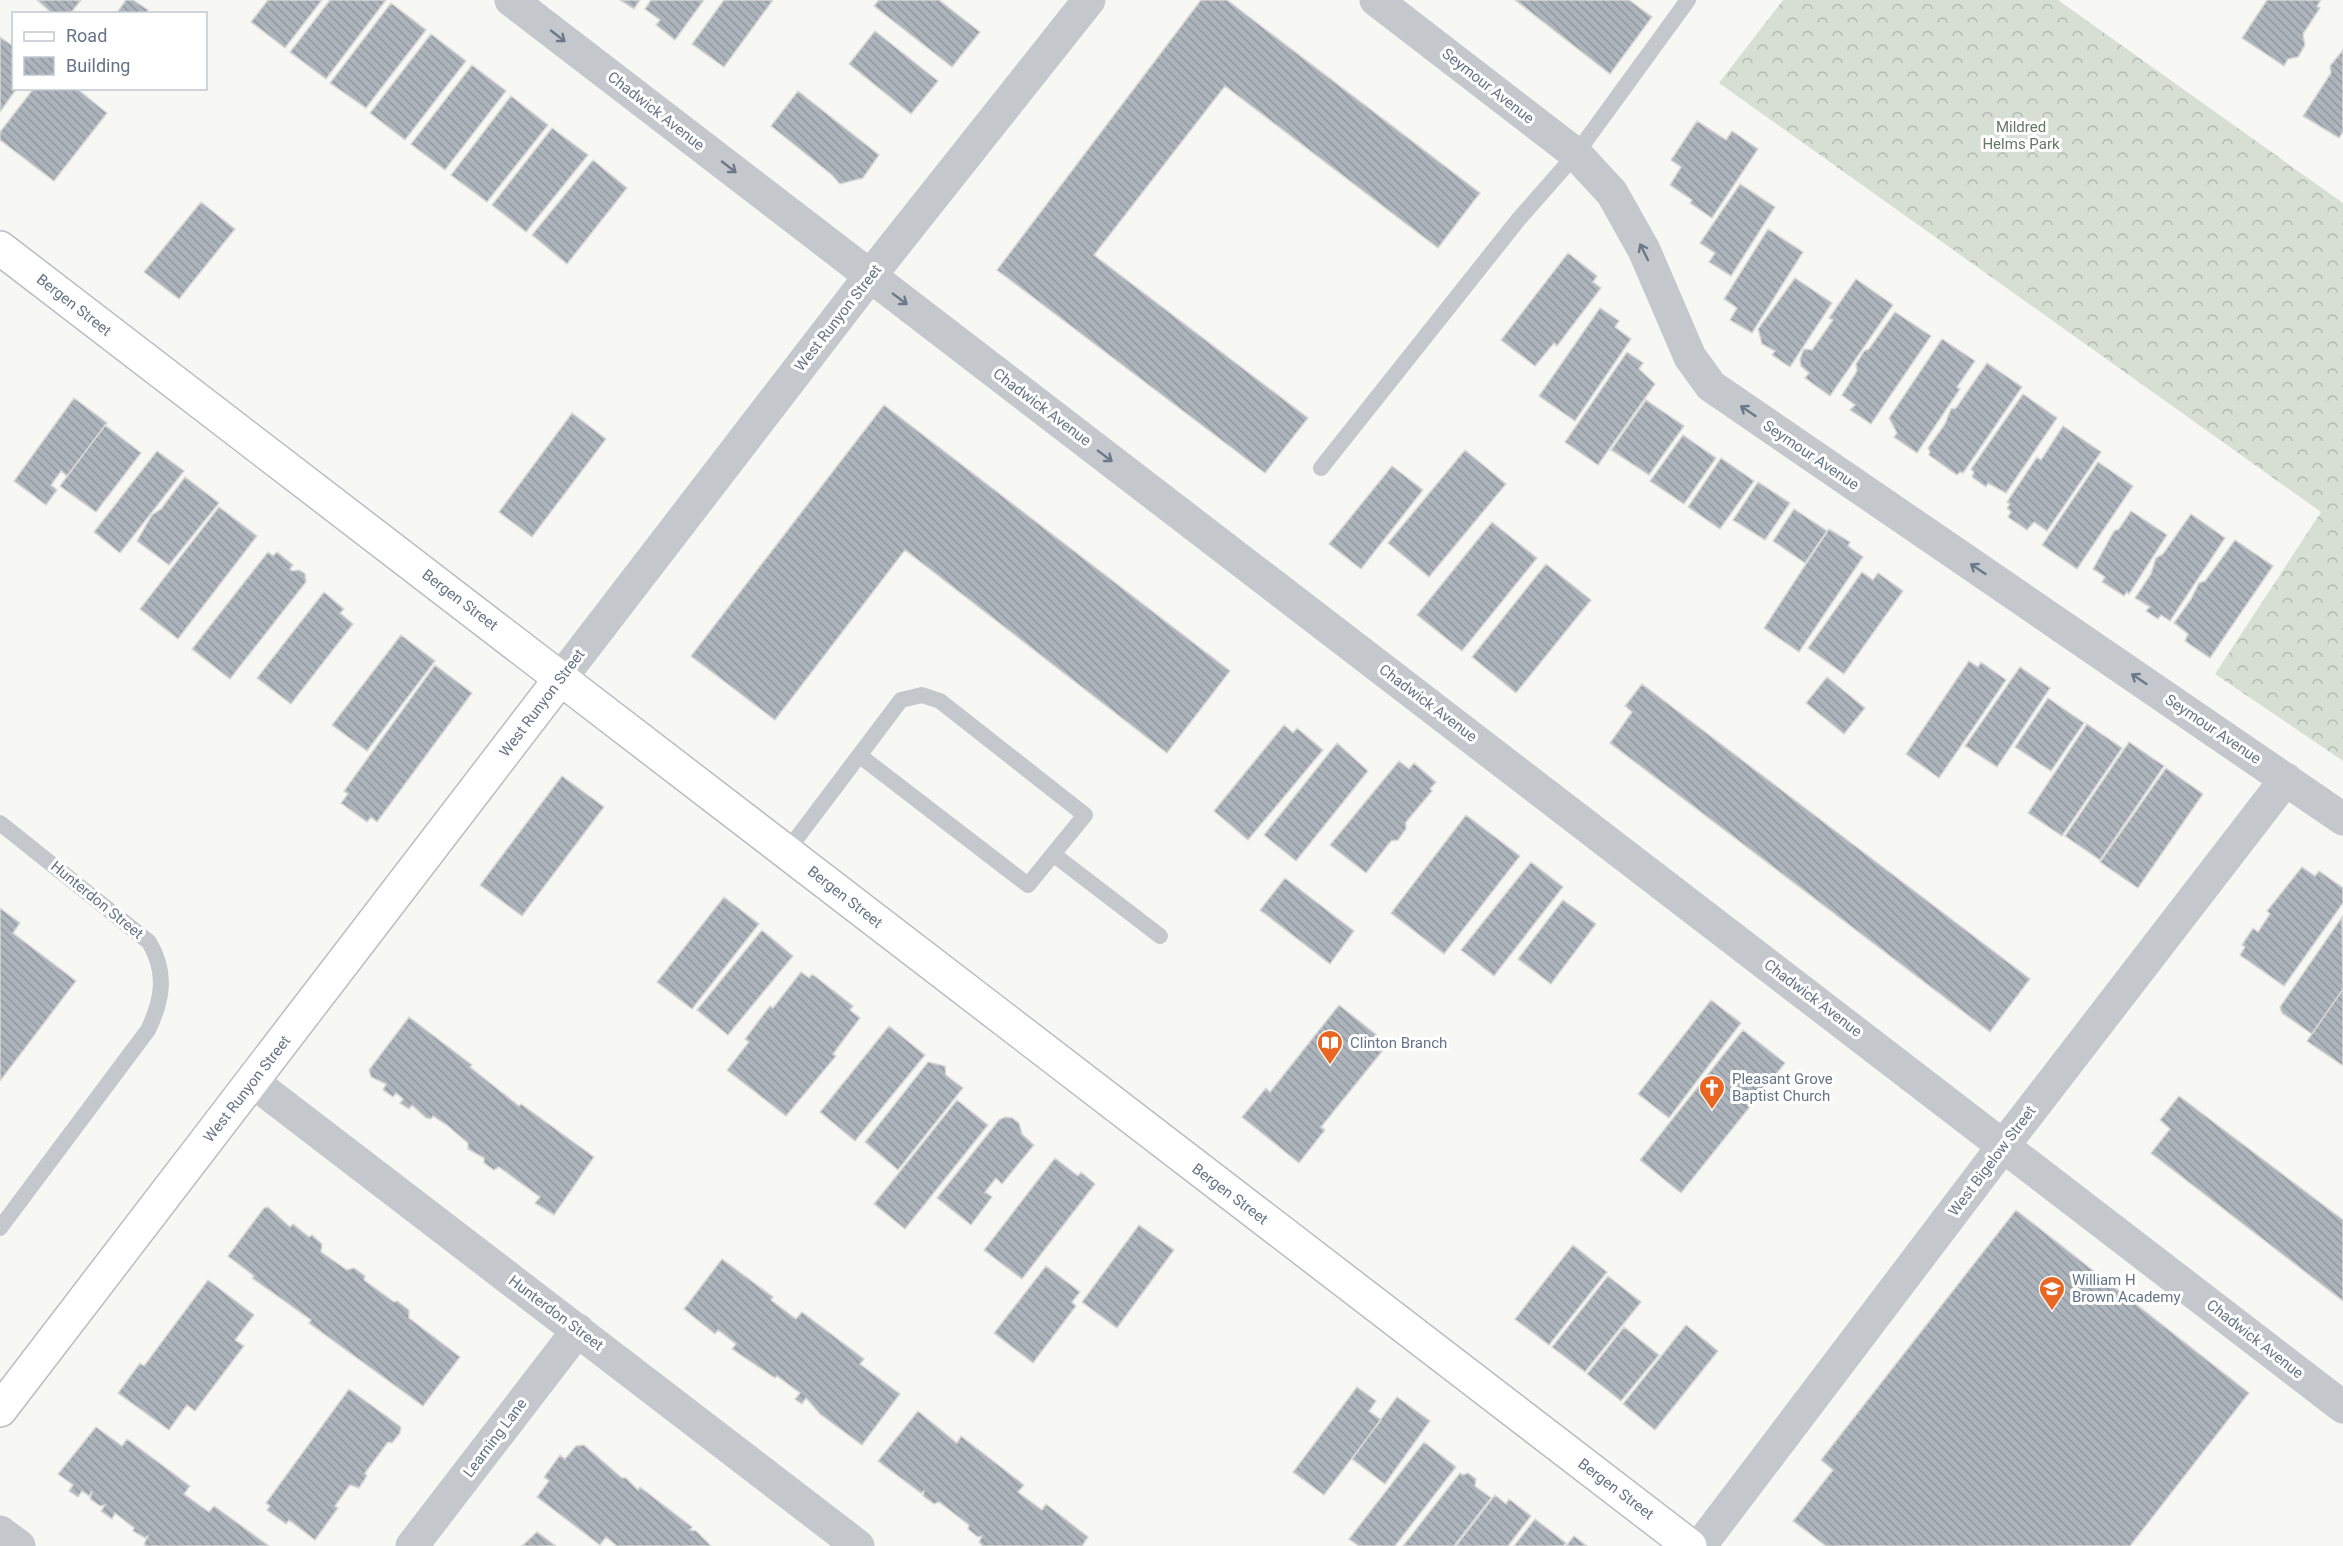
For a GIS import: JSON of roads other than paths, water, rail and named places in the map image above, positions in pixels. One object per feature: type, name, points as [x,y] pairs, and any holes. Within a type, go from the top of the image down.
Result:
[{"type":"main road","name":"Bergen Street","points":[[0,248],[1690,1546]]},
{"type":"main road","name":"West Runyon Street","points":[[0,1410],[561,678]]},
{"type":"street","name":"Chadwick Avenue","points":[[511,0],[2004,1144],[2343,1407]]},
{"type":"street","name":"West Runyon Street","points":[[561,678],[870,276],[1089,0]]},
{"type":"street","name":"Seymour Avenue","points":[[1377,0],[1576,153],[1612,193],[1644,250],[1690,357],[1711,386],[2343,819]]},
{"type":"street","name":"West Bigelow Street","points":[[1700,1546],[2004,1144],[2286,779]]},
{"type":"street","name":"Hunterdon Street","points":[[253,1082],[858,1546]]},
{"type":"street","name":"Learning Lane","points":[[412,1546],[578,1330]]},
{"type":"street","points":[[0,1532],[19,1546]]},
{"type":"lane","points":[[1321,468],[1518,220],[1576,153],[1688,0]]},
{"type":"lane","points":[[786,851],[901,700],[922,695],[940,701],[1085,815],[1028,885],[860,756]]},
{"type":"lane","name":"Hunterdon Street","points":[[0,823],[149,942],[161,970],[162,986],[158,1007],[148,1030],[0,1228]]},
{"type":"lane","points":[[1053,854],[1160,936]]},
{"type":"place","name":"Clinton Branch","points":[[1330,1066]]},
{"type":"place","name":"Pleasant Grove Baptist Church","points":[[1712,1111]]},
{"type":"place","name":"William H Brown Academy","points":[[2052,1312]]},
{"type":"park label","name":"Mildred Helms Park","points":[[2021,136]]}]
